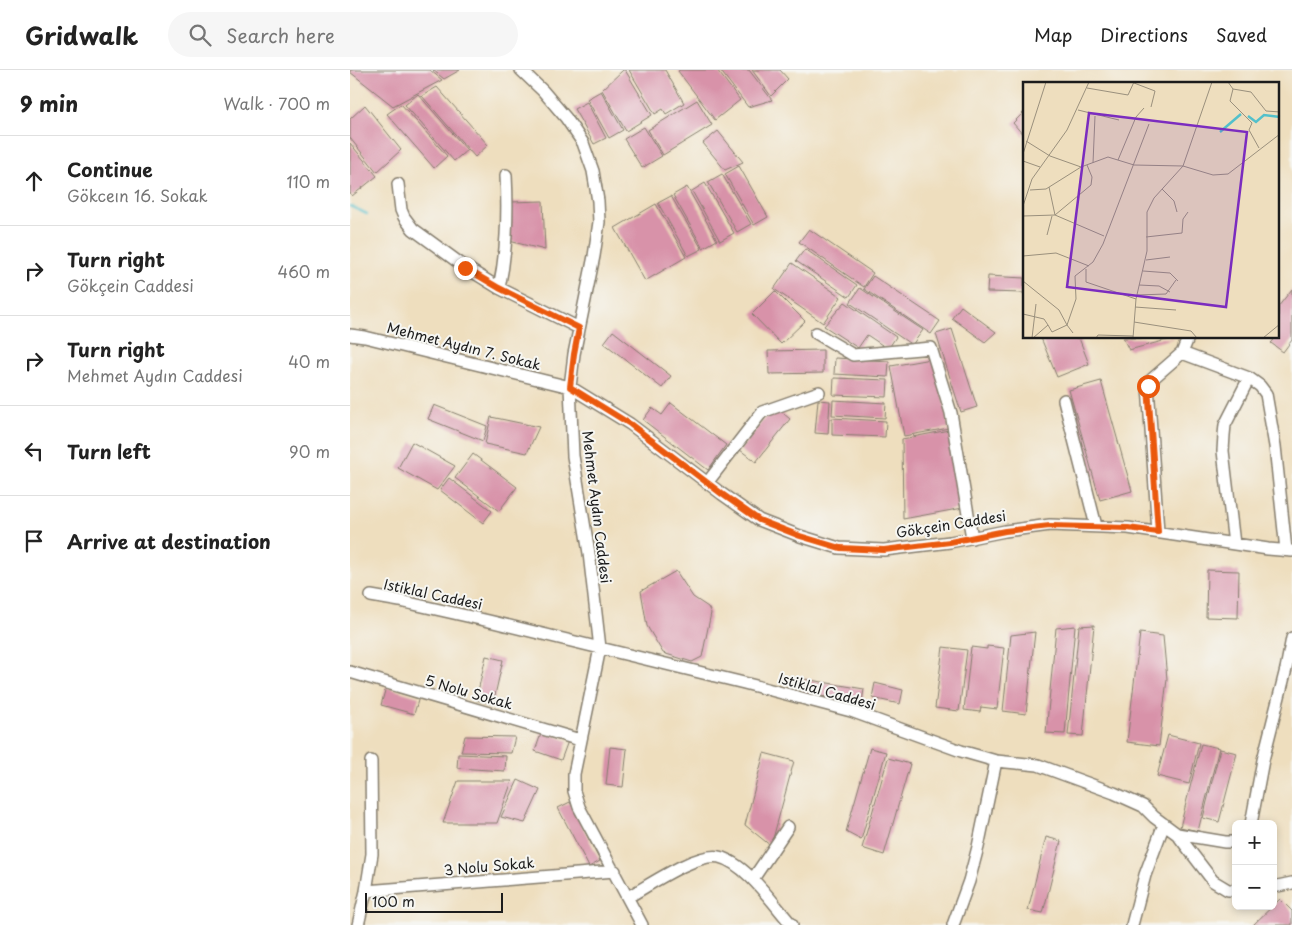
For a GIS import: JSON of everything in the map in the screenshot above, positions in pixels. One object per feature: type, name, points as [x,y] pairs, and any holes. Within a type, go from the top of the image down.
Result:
[{"type":"street","name":"Mehmet Aydın Caddesi","points":[[521,70],[543,91],[566,118],[583,143],[593,171],[598,201],[599,222],[594,256],[574,354],[570,387],[573,456],[589,554],[600,648],[580,740],[574,774],[574,791],[579,807],[615,871],[642,925]]},
{"type":"street","points":[[499,288],[503,271],[507,215],[506,175]]},
{"type":"street","points":[[398,184],[401,210],[408,224],[465,268],[499,288],[579,328]]},
{"type":"street","points":[[816,333],[853,356],[931,348],[951,413],[972,538]]},
{"type":"street","name":"Mehmet Aydın 7. Sokak","points":[[350,335],[365,337],[570,387]]},
{"type":"street","points":[[1158,532],[1148,386],[1151,380],[1182,353],[1188,339]]},
{"type":"street","points":[[1182,353],[1249,378],[1260,386],[1266,394],[1269,404],[1289,550]]},
{"type":"street","points":[[1234,544],[1223,452],[1224,435],[1225,425],[1249,378]]},
{"type":"street","name":"Gökçein Caddesi","points":[[570,387],[630,424],[759,520],[800,536],[840,548],[884,550],[950,542],[1005,531],[1050,526],[1096,526],[1128,528],[1234,544],[1289,550]]},
{"type":"street","points":[[707,483],[762,412],[819,392]]},
{"type":"street","points":[[1064,400],[1096,526]]},
{"type":"street","name":"Istiklal Caddesi","points":[[371,596],[400,601],[600,648],[851,711],[996,761],[1038,765],[1114,793],[1143,806],[1177,834],[1213,881],[1228,890],[1232,890]]},
{"type":"street","points":[[1252,820],[1263,760],[1292,638]]},
{"type":"street","name":"5 Nolu Sokak","points":[[350,672],[580,740]]},
{"type":"street","points":[[358,925],[372,854],[371,761]]},
{"type":"street","points":[[953,925],[969,881],[978,847],[996,761]]},
{"type":"street","points":[[1132,925],[1145,875],[1164,824]]},
{"type":"street","points":[[753,879],[788,827]]},
{"type":"street","points":[[1177,834],[1232,842]]},
{"type":"street","points":[[628,897],[689,863],[719,857],[732,863],[753,879],[792,925]]},
{"type":"street","name":"3 Nolu Sokak","points":[[366,891],[615,871]]},
{"type":"street","points":[[1277,886],[1292,883]]},
{"type":"building","points":[[350,70],[430,70],[442,80],[393,106],[350,72]]},
{"type":"building","points":[[433,70],[460,70],[444,79]]},
{"type":"building","points":[[625,70],[652,115],[626,131],[602,90]]},
{"type":"building","points":[[629,70],[665,70],[684,103],[666,114],[663,109],[655,114]]},
{"type":"building","points":[[717,70],[740,100],[715,120],[678,71]]},
{"type":"building","points":[[720,70],[749,70],[772,100],[748,107]]},
{"type":"building","points":[[752,70],[780,70],[788,79],[771,96]]},
{"type":"building","points":[[437,87],[488,145],[475,157],[422,96]]},
{"type":"building","points":[[601,91],[623,130],[609,138],[587,99]]},
{"type":"building","points":[[418,94],[467,150],[454,161],[405,105]]},
{"type":"building","points":[[697,100],[712,125],[663,155],[648,130]]},
{"type":"building","points":[[587,102],[606,138],[594,144],[574,109]]},
{"type":"building","points":[[401,104],[447,156],[434,168],[387,114]]},
{"type":"building","points":[[365,105],[401,150],[377,172],[350,138],[350,119]]},
{"type":"building","points":[[1023,113],[1023,135],[1013,123]]},
{"type":"building","points":[[644,127],[662,156],[642,168],[624,139]]},
{"type":"building","points":[[718,131],[743,162],[725,170],[703,143]]},
{"type":"building","points":[[350,143],[377,176],[352,196],[350,193]]},
{"type":"building","points":[[739,166],[768,217],[754,225],[725,174]]},
{"type":"building","points":[[722,174],[751,224],[737,232],[708,182]]},
{"type":"building","points":[[705,183],[734,233],[720,241],[692,191]]},
{"type":"building","points":[[687,187],[717,240],[703,248],[673,195]]},
{"type":"building","points":[[671,196],[702,249],[688,256],[658,203]]},
{"type":"building","points":[[543,201],[545,250],[509,241],[511,202]]},
{"type":"building","points":[[656,204],[686,257],[645,281],[615,228]]},
{"type":"building","points":[[809,229],[873,273],[864,287],[799,242]]},
{"type":"building","points":[[805,249],[857,285],[849,297],[796,261]]},
{"type":"building","points":[[792,263],[841,297],[823,323],[774,289]]},
{"type":"building","points":[[873,276],[940,321],[931,334],[864,289]]},
{"type":"building","points":[[988,276],[1023,278],[1023,293],[987,292]]},
{"type":"building","points":[[860,288],[923,330],[912,345],[850,303]]},
{"type":"building","points":[[1292,289],[1292,340],[1283,352],[1271,343],[1274,340],[1272,339],[1279,339],[1279,306]]},
{"type":"building","points":[[775,291],[805,321],[781,344],[752,314]]},
{"type":"building","points":[[845,302],[896,337],[888,349],[867,335],[858,348],[824,326]]},
{"type":"building","points":[[961,306],[996,332],[985,342],[952,318]]},
{"type":"building","points":[[952,329],[977,407],[961,412],[936,334]]},
{"type":"building","points":[[613,331],[671,376],[662,388],[604,343]]},
{"type":"building","points":[[1041,339],[1079,339],[1089,364],[1057,377]]},
{"type":"building","points":[[1124,339],[1170,339],[1129,350]]},
{"type":"building","points":[[823,350],[823,373],[769,374],[768,351]]},
{"type":"building","points":[[835,358],[889,361],[888,377],[834,374]]},
{"type":"building","points":[[936,358],[949,428],[904,436],[891,366]]},
{"type":"building","points":[[834,378],[888,380],[887,397],[833,395]]},
{"type":"building","points":[[1101,381],[1132,491],[1100,500],[1069,390]]},
{"type":"building","points":[[818,400],[830,401],[828,434],[815,433]]},
{"type":"building","points":[[833,400],[886,403],[885,418],[832,415]]},
{"type":"building","points":[[671,403],[726,445],[708,470],[643,420],[652,408],[662,415]]},
{"type":"building","points":[[434,405],[487,426],[483,441],[428,419]]},
{"type":"building","points":[[777,408],[790,419],[756,462],[740,450],[765,418]]},
{"type":"building","points":[[491,417],[539,427],[527,453],[485,444]]},
{"type":"building","points":[[832,418],[886,421],[885,437],[832,435]]},
{"type":"building","points":[[949,430],[963,508],[903,519],[902,439]]},
{"type":"building","points":[[412,442],[455,466],[437,490],[398,468]]},
{"type":"building","points":[[473,454],[517,487],[499,511],[455,478]]},
{"type":"building","points":[[449,478],[492,511],[483,523],[440,490]]},
{"type":"building","points":[[1207,570],[1239,571],[1238,618],[1206,617]]},
{"type":"building","points":[[676,571],[693,597],[708,607],[711,613],[702,657],[692,662],[663,653],[647,626],[641,591]]},
{"type":"building","points":[[1094,625],[1083,736],[1068,735],[1079,626]]},
{"type":"building","points":[[1075,626],[1065,734],[1046,733],[1056,628]]},
{"type":"building","points":[[1035,632],[1026,714],[1003,711],[1011,635]]},
{"type":"building","points":[[1140,633],[1163,636],[1167,679],[1159,746],[1127,742]]},
{"type":"building","points":[[987,646],[1004,648],[997,709],[981,707],[980,712],[964,710],[971,647],[987,649]]},
{"type":"building","points":[[943,647],[967,650],[959,711],[935,708]]},
{"type":"building","points":[[486,656],[503,660],[493,704],[476,700]]},
{"type":"building","points":[[804,679],[864,689],[862,703],[802,693]]},
{"type":"building","points":[[875,683],[903,690],[900,704],[872,698]]},
{"type":"building","points":[[386,687],[419,697],[414,714],[381,705]]},
{"type":"building","points":[[542,731],[568,741],[561,760],[535,751]]},
{"type":"building","points":[[1168,735],[1199,743],[1189,784],[1157,776]]},
{"type":"building","points":[[465,736],[515,737],[511,753],[461,752]]},
{"type":"building","points":[[1201,744],[1219,748],[1198,831],[1180,827]]},
{"type":"building","points":[[610,747],[627,749],[623,787],[606,785]]},
{"type":"building","points":[[870,748],[886,752],[861,840],[846,832]]},
{"type":"building","points":[[1220,749],[1237,753],[1219,822],[1203,818]]},
{"type":"building","points":[[764,753],[794,761],[771,846],[745,825]]},
{"type":"building","points":[[458,754],[506,756],[505,771],[457,768]]},
{"type":"building","points":[[888,758],[910,764],[884,855],[862,848]]},
{"type":"building","points":[[518,780],[540,790],[525,823],[501,817]]},
{"type":"building","points":[[458,781],[512,781],[497,823],[443,823]]},
{"type":"building","points":[[570,802],[600,861],[589,867],[558,808]]},
{"type":"building","points":[[1046,837],[1061,841],[1043,913],[1028,910]]},
{"type":"building","points":[[1280,899],[1292,911],[1292,925],[1253,925],[1269,910],[1277,910],[1277,902]]},
{"type":"waterway","points":[[350,206],[367,214]]},
{"type":"route","points":[[465,268],[499,288],[579,328],[570,387],[630,424],[759,520],[800,536],[840,548],[884,550],[950,542],[1005,531],[1050,526],[1128,528],[1158,532],[1148,386]]}]
